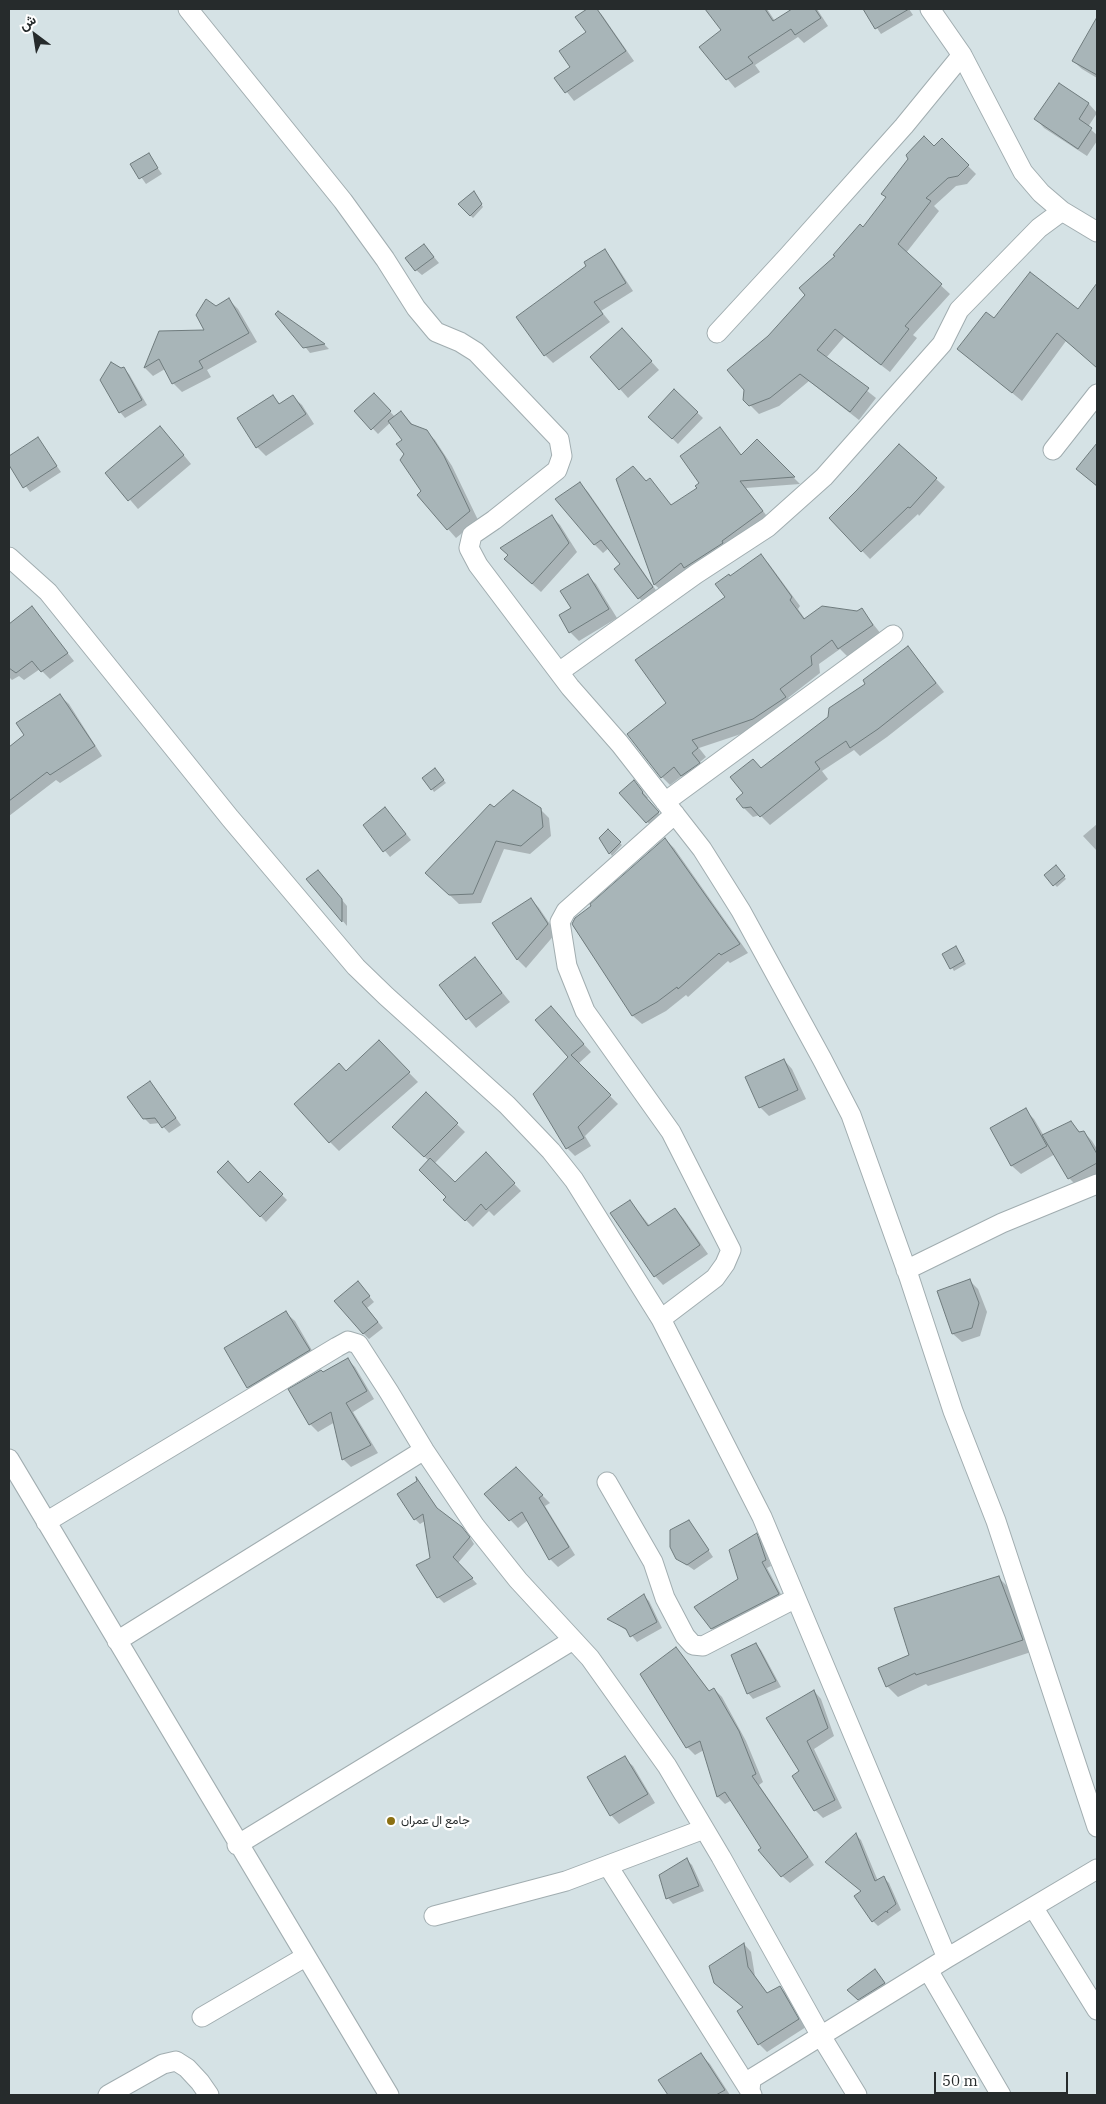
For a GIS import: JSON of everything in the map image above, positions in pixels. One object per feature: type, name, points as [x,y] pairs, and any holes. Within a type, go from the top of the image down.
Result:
[{"type":"street","points":[[188,9],[343,201],[385,259],[416,308],[436,332],[460,342],[476,352],[559,439],[562,456],[557,470],[472,535],[469,548],[478,565],[559,672],[620,744],[702,849],[741,911],[851,1116],[906,1270],[953,1411],[996,1522],[1097,1828]]},
{"type":"street","points":[[930,9],[962,54],[1023,172],[1041,193],[1062,212],[1097,232]]},
{"type":"street","points":[[717,333],[904,126],[962,54]]},
{"type":"street","points":[[559,672],[696,574],[768,527],[824,477],[891,404],[942,344],[958,310],[1039,228],[1062,212]]},
{"type":"street","points":[[1054,450],[1097,394]]},
{"type":"street","points":[[9,557],[48,592],[224,811],[356,966],[386,996],[507,1104],[551,1151],[574,1180],[661,1319],[762,1517],[947,1958]]},
{"type":"street","points":[[661,1319],[715,1278],[725,1264],[731,1250],[671,1132],[585,1011],[567,966],[560,922],[566,911],[670,808],[893,635]]},
{"type":"street","points":[[906,1270],[1002,1222],[1097,1184]]},
{"type":"street","points":[[46,1522],[348,1341],[358,1344],[424,1450],[475,1526],[518,1580],[590,1658],[667,1766],[821,2036],[857,2095]]},
{"type":"street","points":[[117,1641],[424,1450]]},
{"type":"street","points":[[11,1468],[46,1522],[389,2095]]},
{"type":"street","points":[[607,1482],[649,1555],[666,1598],[685,1636],[693,1645],[703,1646],[796,1598]]},
{"type":"street","points":[[238,1845],[573,1640]]},
{"type":"street","points":[[434,1916],[566,1880],[704,1829]]},
{"type":"street","points":[[608,1866],[751,2093]]},
{"type":"street","points":[[751,2093],[751,2079],[947,1958],[1097,1869]]},
{"type":"street","points":[[1033,1907],[1097,2010]]},
{"type":"street","points":[[202,2017],[305,1957]]},
{"type":"street","points":[[928,1970],[1001,2095]]},
{"type":"street","points":[[108,2095],[163,2064],[176,2061],[187,2068],[200,2082],[208,2095]]},
{"type":"building","points":[[587,9],[597,9],[626,51],[565,93],[554,78],[570,67],[559,51],[586,32],[575,17]]},
{"type":"building","points":[[705,9],[765,9],[773,21],[792,9],[815,9],[821,18],[795,35],[791,29],[748,57],[753,63],[726,80],[699,47],[721,30]]},
{"type":"building","points":[[863,9],[909,9],[875,29]]},
{"type":"building","points":[[1097,17],[1097,75],[1072,61]]},
{"type":"building","points":[[1059,83],[1089,103],[1079,119],[1092,128],[1078,149],[1034,119]]},
{"type":"building","points":[[924,136],[934,146],[942,138],[969,165],[958,176],[948,178],[926,198],[931,201],[898,244],[942,284],[905,326],[909,329],[881,365],[835,329],[817,350],[869,388],[850,412],[800,374],[770,398],[749,406],[743,400],[744,390],[727,370],[768,336],[805,295],[799,288],[835,256],[833,255],[860,224],[863,227],[886,197],[881,194],[908,159],[906,155]]},
{"type":"building","points":[[149,153],[158,168],[139,179],[130,164]]},
{"type":"building","points":[[474,191],[482,204],[470,216],[458,204]]},
{"type":"building","points":[[424,244],[434,257],[415,271],[405,258]]},
{"type":"building","points":[[605,249],[626,283],[594,302],[603,314],[544,356],[516,317],[586,266],[584,262]]},
{"type":"building","points":[[1030,272],[1078,309],[1097,283],[1097,368],[1057,333],[1012,393],[957,349],[986,312],[994,318]]},
{"type":"building","points":[[229,298],[249,333],[199,361],[203,368],[172,384],[159,359],[144,368],[159,331],[204,330],[196,315],[206,299],[216,306]]},
{"type":"building","points":[[278,311],[325,344],[303,348],[275,314]]},
{"type":"building","points":[[622,328],[652,361],[619,390],[590,357]]},
{"type":"building","points":[[111,362],[121,368],[124,367],[142,400],[119,413],[100,380]]},
{"type":"building","points":[[674,389],[698,412],[672,439],[648,417]]},
{"type":"building","points":[[374,393],[391,411],[371,430],[354,411]]},
{"type":"building","points":[[273,395],[279,404],[293,395],[306,414],[256,448],[237,418]]},
{"type":"building","points":[[401,411],[411,424],[427,430],[444,456],[470,511],[447,530],[417,495],[421,491],[400,460],[404,454],[396,444],[402,440],[388,421]]},
{"type":"building","points":[[160,426],[184,455],[128,501],[105,473]]},
{"type":"building","points":[[720,427],[741,455],[757,439],[795,477],[740,481],[763,511],[722,541],[723,543],[684,568],[681,563],[654,585],[616,479],[633,466],[646,481],[650,478],[671,505],[697,488],[695,486],[699,483],[680,456]]},
{"type":"building","points":[[38,437],[57,466],[23,488],[9,465],[9,456]]},
{"type":"building","points":[[1097,443],[1097,486],[1076,469]]},
{"type":"building","points":[[899,444],[937,478],[910,508],[908,507],[861,552],[829,518]]},
{"type":"building","points":[[580,482],[653,587],[638,599],[614,569],[620,564],[601,540],[594,545],[555,499]]},
{"type":"building","points":[[552,515],[569,543],[532,584],[504,559],[508,555],[500,548]]},
{"type":"building","points":[[761,554],[792,597],[790,600],[804,619],[822,606],[857,611],[862,608],[873,625],[838,649],[832,640],[811,656],[812,665],[780,689],[786,697],[753,719],[692,740],[698,748],[692,753],[700,763],[681,776],[674,767],[661,778],[627,734],[666,703],[635,660],[725,597],[715,584]]},
{"type":"building","points":[[588,574],[609,609],[569,633],[559,615],[571,608],[560,591]]},
{"type":"building","points":[[32,606],[68,653],[41,672],[32,661],[16,673],[9,668],[9,624]]},
{"type":"building","points":[[908,646],[936,683],[878,729],[850,748],[846,741],[815,762],[820,769],[760,817],[751,807],[743,808],[736,799],[743,793],[730,777],[753,759],[761,768],[828,717],[829,708],[865,684],[863,680]]},
{"type":"building","points":[[60,694],[95,746],[50,775],[47,772],[9,801],[9,747],[24,735],[16,723]]},
{"type":"building","points":[[435,768],[444,780],[431,790],[422,778]]},
{"type":"building","points":[[634,780],[642,793],[659,812],[646,823],[619,793]]},
{"type":"building","points":[[513,790],[541,808],[543,827],[521,846],[496,841],[473,894],[449,895],[425,873],[490,804],[494,807]]},
{"type":"building","points":[[385,807],[406,834],[383,852],[363,825]]},
{"type":"building","points":[[608,829],[621,842],[609,854],[599,838]]},
{"type":"building","points":[[665,838],[740,944],[721,955],[719,953],[678,989],[677,987],[657,1002],[632,1016],[572,924],[575,918],[591,906],[590,904]]},
{"type":"building","points":[[1056,865],[1065,876],[1053,886],[1044,875]]},
{"type":"building","points":[[318,870],[342,899],[342,922],[306,879]]},
{"type":"building","points":[[531,898],[548,924],[517,960],[492,923]]},
{"type":"building","points":[[956,946],[964,961],[950,969],[942,954]]},
{"type":"building","points":[[475,957],[502,993],[466,1020],[439,985]]},
{"type":"building","points":[[551,1006],[584,1044],[571,1055],[611,1095],[578,1127],[584,1138],[566,1149],[533,1094],[568,1057],[535,1020]]},
{"type":"building","points":[[379,1040],[410,1072],[329,1143],[294,1104],[339,1063],[346,1071]]},
{"type":"building","points":[[784,1059],[798,1090],[759,1108],[745,1077]]},
{"type":"building","points":[[150,1081],[176,1118],[162,1128],[155,1118],[143,1119],[127,1097]]},
{"type":"building","points":[[426,1092],[458,1123],[424,1157],[392,1127]]},
{"type":"building","points":[[1026,1108],[1047,1146],[1011,1166],[990,1128]]},
{"type":"building","points":[[1071,1121],[1079,1132],[1084,1131],[1097,1154],[1097,1163],[1068,1179],[1042,1135]]},
{"type":"building","points":[[486,1152],[515,1183],[486,1210],[481,1204],[465,1221],[443,1200],[446,1197],[419,1170],[430,1158],[455,1182]]},
{"type":"building","points":[[228,1161],[248,1183],[260,1171],[283,1194],[260,1217],[217,1172]]},
{"type":"building","points":[[630,1200],[648,1226],[675,1208],[700,1245],[654,1277],[610,1213]]},
{"type":"building","points":[[970,1279],[979,1303],[972,1328],[952,1334],[937,1291]]},
{"type":"building","points":[[358,1281],[370,1296],[362,1302],[378,1322],[363,1334],[334,1301]]},
{"type":"building","points":[[286,1311],[310,1350],[247,1388],[224,1348]]},
{"type":"building","points":[[348,1358],[367,1391],[346,1403],[371,1445],[342,1460],[331,1412],[309,1425],[288,1389],[321,1370],[323,1372]]},
{"type":"building","points":[[516,1467],[543,1495],[539,1498],[569,1547],[549,1560],[522,1512],[509,1521],[484,1494]]},
{"type":"building","points":[[416,1477],[437,1508],[462,1527],[470,1537],[453,1557],[473,1578],[437,1598],[416,1565],[430,1558],[423,1514],[414,1520],[397,1494],[417,1481]]},
{"type":"building","points":[[689,1520],[709,1550],[687,1565],[676,1559],[670,1547],[670,1530]]},
{"type":"building","points":[[757,1533],[766,1560],[762,1562],[779,1594],[711,1629],[694,1607],[738,1579],[729,1550]]},
{"type":"building","points":[[999,1576],[1023,1640],[916,1675],[915,1673],[886,1687],[878,1668],[909,1655],[894,1608]]},
{"type":"building","points":[[644,1594],[657,1622],[630,1637],[626,1629],[607,1619]]},
{"type":"building","points":[[756,1643],[776,1681],[747,1694],[731,1655]]},
{"type":"building","points":[[676,1647],[709,1691],[714,1688],[739,1731],[756,1774],[752,1776],[808,1857],[781,1877],[758,1850],[761,1848],[725,1792],[717,1797],[700,1741],[686,1748],[640,1674]]},
{"type":"building","points":[[814,1690],[828,1728],[807,1741],[835,1800],[814,1811],[792,1776],[799,1771],[766,1718]]},
{"type":"building","points":[[625,1756],[648,1794],[610,1816],[587,1777]]},
{"type":"building","points":[[856,1833],[875,1881],[884,1876],[896,1904],[887,1911],[888,1913],[886,1911],[872,1922],[854,1896],[861,1891],[825,1862]]},
{"type":"building","points":[[687,1858],[699,1886],[666,1899],[659,1875]]},
{"type":"building","points":[[744,1943],[748,1967],[767,1993],[780,1986],[799,2019],[758,2045],[737,2011],[743,2007],[714,1983],[709,1966]]},
{"type":"building","points":[[875,1969],[885,1983],[858,2000],[847,1990]]},
{"type":"building","points":[[701,2053],[725,2090],[716,2095],[668,2095],[658,2080]]},
{"type":"place","name":"جامع ال عمران","points":[[391,1821]]}]
